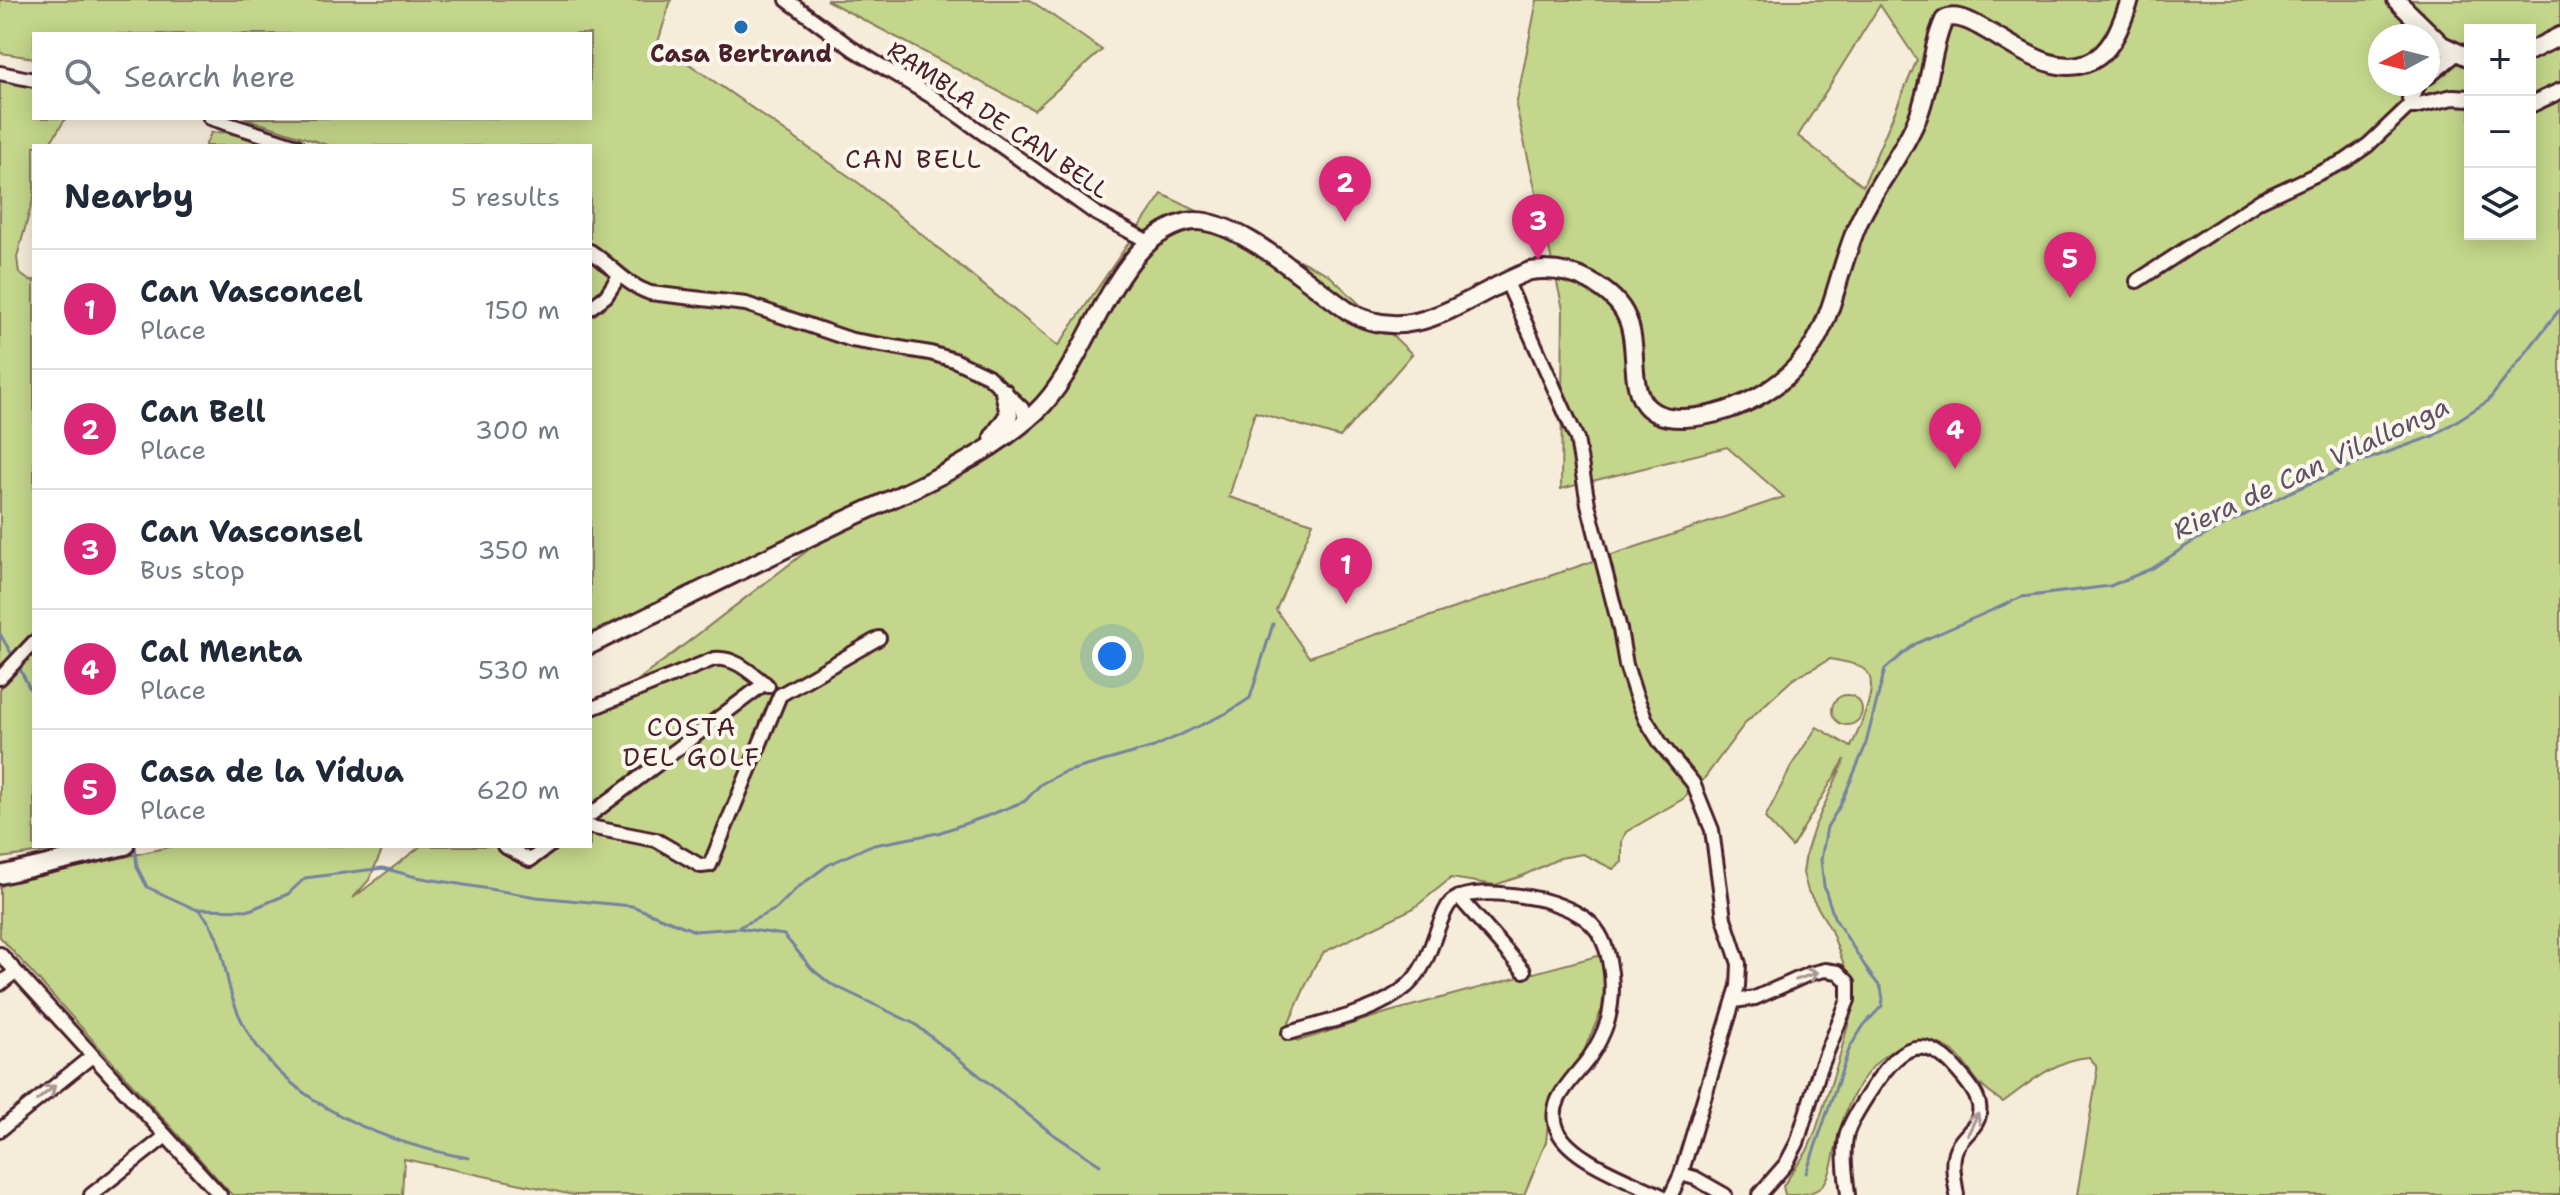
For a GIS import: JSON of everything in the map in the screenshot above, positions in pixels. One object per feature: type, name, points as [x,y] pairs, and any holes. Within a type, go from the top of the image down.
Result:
[{"type":"main road","points":[[2002,21],[2050,57],[2080,63],[2099,56],[2108,46],[2130,0]]},
{"type":"main road","points":[[2396,0],[2425,31],[2463,56]]},
{"type":"main road","points":[[592,644],[918,486],[977,454],[1054,393],[1083,348],[1124,270],[1149,242],[1174,226],[1187,222],[1205,221],[1228,227],[1348,311],[1373,324],[1387,326],[1427,320],[1530,271],[1559,270],[1582,277],[1608,293],[1622,309],[1631,328],[1634,375],[1640,395],[1648,408],[1658,415],[1687,418],[1712,414],[1757,397],[1799,367],[1813,349],[1823,329],[1865,208],[1916,122],[1945,18],[1953,8],[1964,3]]},
{"type":"main road","points":[[2536,48],[2560,36]]},
{"type":"main road","points":[[1004,392],[1016,413],[1029,413]]},
{"type":"main road","points":[[977,454],[1005,424],[1009,414],[1004,392]]},
{"type":"main road","points":[[0,875],[115,848]]},
{"type":"main road","points":[[0,867],[30,862],[48,863]]},
{"type":"street","name":"RAMBLA DE CAN BELL","points":[[787,0],[853,49],[931,96],[1095,213],[1149,242]]},
{"type":"street","points":[[2440,69],[2463,56]]},
{"type":"street","points":[[0,73],[32,80]]},
{"type":"street","points":[[2536,102],[2560,91]]},
{"type":"street","points":[[2411,104],[2412,96]]},
{"type":"street","points":[[2411,104],[2418,106],[2453,97],[2464,98]]},
{"type":"street","points":[[2137,281],[2261,200],[2345,161],[2368,145],[2411,104]]},
{"type":"street","points":[[216,120],[291,144]]},
{"type":"street","points":[[592,253],[636,288],[650,293],[746,304],[852,340],[930,353],[988,376],[1004,392]]},
{"type":"street","points":[[592,306],[606,296],[619,276]]},
{"type":"street","points":[[1506,280],[1577,439],[1591,517],[1635,693],[1646,720],[1661,744],[1693,783],[1712,830],[1724,918],[1739,964],[1734,1001],[1681,1174],[1671,1195]]},
{"type":"street","points":[[592,827],[656,840],[701,866],[710,865],[780,695],[879,638]]},
{"type":"street","points":[[0,678],[32,644]]},
{"type":"street","points":[[592,708],[714,659],[725,658],[734,661],[780,695]]},
{"type":"street","points":[[592,813],[765,683]]},
{"type":"street","points":[[508,848],[530,860],[546,848]]},
{"type":"street","points":[[1289,1033],[1373,1007],[1404,989],[1422,972],[1449,904],[1459,897],[1501,894],[1542,900],[1591,921],[1605,942],[1613,981],[1608,1021],[1589,1057],[1565,1084],[1554,1114],[1557,1129],[1564,1141],[1588,1159],[1660,1195]]},
{"type":"street","points":[[1459,897],[1524,971]]},
{"type":"street","points":[[0,954],[220,1195]]},
{"type":"street","points":[[1734,1001],[1755,998],[1825,970],[1838,972],[1848,982],[1848,1000],[1819,1072],[1797,1143],[1786,1164],[1759,1195]]},
{"type":"street","points":[[0,984],[15,972]]},
{"type":"street","points":[[1848,1195],[1845,1145],[1851,1122],[1893,1058],[1911,1048],[1922,1048],[1944,1057],[1979,1104],[1975,1127],[1956,1148],[1954,1156],[1957,1195]]},
{"type":"street","points":[[0,1130],[92,1056]]},
{"type":"street","points":[[91,1195],[166,1136]]},
{"type":"street","points":[[1681,1174],[1695,1178],[1725,1195]]},
{"type":"green space","points":[[0,0],[671,0],[658,42],[860,184],[1058,346],[1162,194],[1328,274],[1412,354],[1340,437],[1255,412],[1229,497],[1313,523],[1276,610],[1309,657],[1784,497],[1727,447],[1561,489],[1563,309],[1516,106],[1537,0],[2560,0],[2560,1195],[2077,1195],[2097,1076],[2096,1065],[2089,1057],[2054,1067],[2003,1102],[1983,1087],[1952,1050],[1935,1042],[1922,1041],[1898,1047],[1865,1076],[1845,1114],[1830,1173],[1820,1188],[1799,1195],[1785,1195],[1783,1186],[1807,1151],[1815,1133],[1856,996],[1830,928],[1808,891],[1803,873],[1814,828],[1845,759],[1792,847],[1765,818],[1793,763],[1817,727],[1851,747],[1858,731],[1870,697],[1870,677],[1858,666],[1830,659],[1793,679],[1746,722],[1703,780],[1683,799],[1626,832],[1622,841],[1622,862],[1613,869],[1583,854],[1560,858],[1495,885],[1451,878],[1414,908],[1324,952],[1314,967],[1284,1034],[1299,1041],[1389,1012],[1597,956],[1602,958],[1605,977],[1602,1009],[1581,1058],[1550,1103],[1546,1142],[1524,1195],[573,1195],[404,1159],[402,1195],[232,1195],[0,937],[0,887],[165,848],[383,848],[369,880],[353,898],[418,848],[592,848],[592,715],[876,498],[592,632],[592,144],[324,144],[250,120],[592,120],[592,32],[32,32],[32,58],[0,53]],"holes":[[[1880,5],[1917,60],[1863,186],[1798,136]]]},
{"type":"green space","points":[[826,0],[1030,0],[1102,50],[1034,110]]},
{"type":"green space","points":[[0,81],[32,85],[32,120],[65,120],[49,144],[32,144],[32,203],[17,257],[19,273],[32,280],[32,644],[0,679]]},
{"type":"green space","points":[[224,132],[272,144],[206,144],[211,133]]},
{"type":"green space","points":[[32,654],[32,848],[72,848],[0,858],[0,689]]},
{"type":"green space","points":[[1847,695],[1857,700],[1862,710],[1857,720],[1847,725],[1837,720],[1832,710],[1837,700]]},
{"type":"waterway","name":"Riera de Can Vilallonga","points":[[1806,1173],[1850,1047],[1864,1025],[1882,1006],[1881,988],[1834,917],[1824,886],[1821,860],[1827,827],[1840,806],[1865,747],[1885,669],[1915,644],[2022,597],[2110,586],[2153,568],[2192,542],[2290,492],[2352,465],[2433,436],[2488,401],[2560,309]]},
{"type":"waterway","points":[[135,848],[137,867],[147,887],[195,909],[250,910],[288,894],[305,878],[383,868],[416,877],[537,897],[632,906],[695,931],[737,928],[776,909],[797,888],[828,865],[869,846],[938,833],[987,816],[1025,801],[1041,784],[1062,773],[1154,747],[1227,713],[1250,698],[1273,624]]},
{"type":"waterway","points":[[0,634],[14,658]]},
{"type":"waterway","points":[[18,665],[32,693]]},
{"type":"waterway","points":[[199,910],[214,930],[233,1000],[249,1034],[271,1063],[298,1088],[328,1109],[362,1126],[434,1151],[469,1158]]},
{"type":"waterway","points":[[738,928],[784,935],[812,969],[829,983],[915,1024],[1050,1132],[1100,1165]]},
{"type":"place","name":"Casa Bertrand","points":[[741,27]]},
{"type":"place","name":"Can Bell","points":[[1345,222]]},
{"type":"place","name":"Can Vasconsel","points":[[1538,260]]},
{"type":"place","name":"Casa de la Vídua","points":[[2070,298]]},
{"type":"place","name":"Cal Menta","points":[[1955,469]]},
{"type":"place","name":"Can Vasconcel","points":[[1346,604]]},
{"type":"district","name":"CAN BELL","points":[[914,159]]},
{"type":"district","name":"COSTA DEL GOLF","points":[[692,742]]}]
